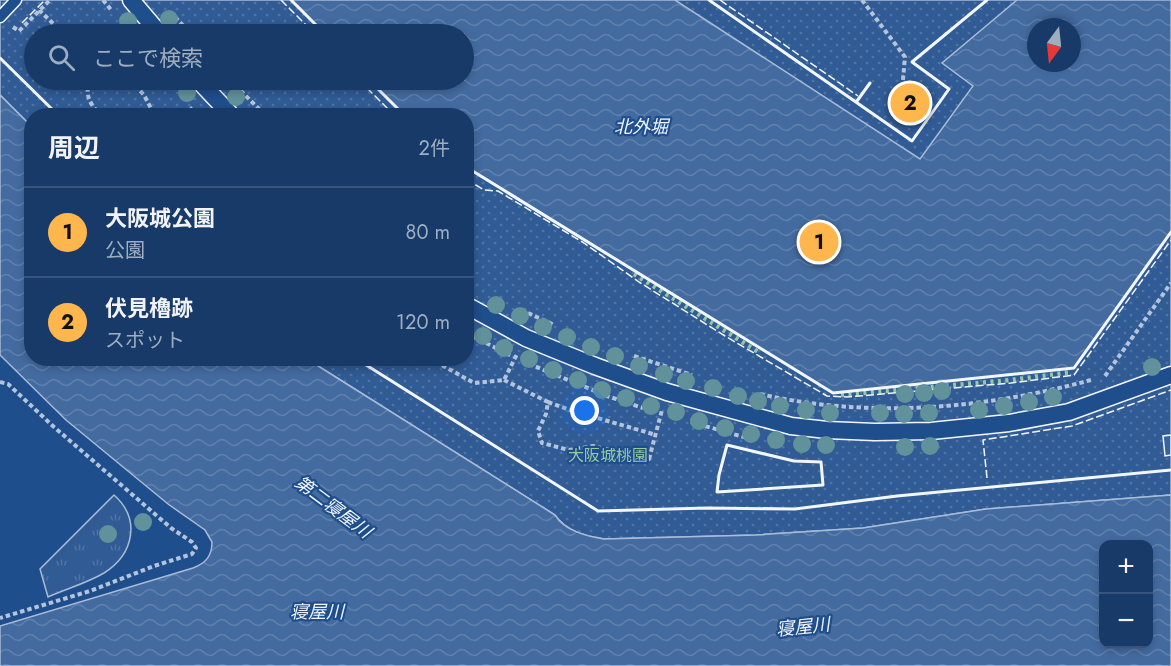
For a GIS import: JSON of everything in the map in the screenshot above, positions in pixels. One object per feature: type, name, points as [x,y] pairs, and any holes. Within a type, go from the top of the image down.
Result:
[{"type":"street","points":[[132,0],[152,24]]},
{"type":"street","points":[[207,90],[224,108]]},
{"type":"street","points":[[474,309],[526,338],[595,366],[667,392],[791,426],[875,432],[931,431],[1009,423],[1069,412],[1171,375]]},
{"type":"lane","points":[[0,17],[16,0]]},
{"type":"path","points":[[26,24],[50,0]]},
{"type":"path","points":[[862,0],[904,57],[902,91]]},
{"type":"path","points":[[39,10],[54,24]]},
{"type":"path","points":[[8,26],[19,31],[24,26]]},
{"type":"path","points":[[88,90],[88,99],[95,108]]},
{"type":"path","points":[[139,90],[151,108]]},
{"type":"path","points":[[240,90],[258,108]]},
{"type":"path","points":[[1105,376],[1171,283]]},
{"type":"path","points":[[526,312],[555,325]]},
{"type":"path","points":[[504,380],[526,338]]},
{"type":"path","points":[[624,352],[698,377]]},
{"type":"path","points":[[443,366],[474,383],[504,380],[548,402],[570,410],[656,435]]},
{"type":"path","points":[[752,392],[795,402],[829,406],[874,408],[932,406],[1015,397],[1113,373]]},
{"type":"path","points":[[0,382],[8,384],[54,427],[171,528],[192,542],[196,548],[192,554],[90,591],[0,618]]},
{"type":"path","points":[[548,402],[546,414],[538,431],[542,443],[568,450],[593,446],[649,459],[667,392]]},
{"type":"green space","name":"大阪城桃園","points":[[0,0],[1171,0],[1171,495],[986,509],[863,528],[756,535],[604,539],[583,534],[570,529],[555,515],[318,366],[474,366],[474,108],[24,108],[24,119],[0,95]]},
{"type":"green space","points":[[114,495],[123,504],[131,525],[130,536],[122,556],[104,573],[48,597],[40,569]]},
{"type":"water","name":"北外堀","points":[[291,0],[675,0],[920,159],[973,86],[942,63],[1017,0],[1171,0],[1171,232],[1074,368],[833,393],[474,171],[474,108],[398,108],[379,90],[474,90],[474,24],[315,24]]},
{"type":"water","points":[[0,95],[24,119],[24,366],[318,366],[555,515],[570,529],[604,539],[756,535],[863,528],[986,509],[1171,495],[1171,666],[0,666],[0,626],[201,564],[211,551],[212,542],[205,530],[168,504],[66,420],[0,355]]},
{"type":"building","points":[[1171,435],[1171,455],[1165,456],[1163,436]]},
{"type":"hedge","points":[[634,274],[760,353]]},
{"type":"hedge","points":[[841,395],[1011,380],[1072,372]]},
{"type":"fence","points":[[22,23],[45,0]]},
{"type":"fence","points":[[281,0],[305,24]]},
{"type":"fence","points":[[720,0],[858,96]]},
{"type":"fence","points":[[369,90],[387,108]]},
{"type":"fence","points":[[474,184],[484,190],[498,191],[584,243],[639,282],[725,336],[827,396],[847,397],[1011,383],[1074,375],[1171,240]]},
{"type":"fence","points":[[987,478],[983,440],[1072,426],[1171,390]]},
{"type":"wall","points":[[291,0],[315,24]]},
{"type":"wall","points":[[709,0],[912,141],[949,89],[912,62],[987,0]]},
{"type":"wall","points":[[0,58],[24,82]]},
{"type":"wall","points":[[857,101],[870,83]]},
{"type":"wall","points":[[33,90],[51,108]]},
{"type":"wall","points":[[379,90],[397,108]]},
{"type":"wall","points":[[474,172],[833,393],[1074,368],[1171,232]]},
{"type":"wall","points":[[368,366],[598,511],[707,508],[795,509],[897,496],[1171,470]]},
{"type":"wall","points":[[727,445],[794,461],[821,462],[823,485],[717,492],[727,445]]},
{"type":"place","name":"伏見櫓跡","points":[[910,103]]},
{"type":"place","name":"大阪城公園","points":[[819,242]]},
{"type":"water label","name":"第二寝屋川","points":[[333,507]]},
{"type":"water label","name":"寝屋川","points":[[317,612]]},
{"type":"water label","name":"寝屋川","points":[[803,627]]}]
